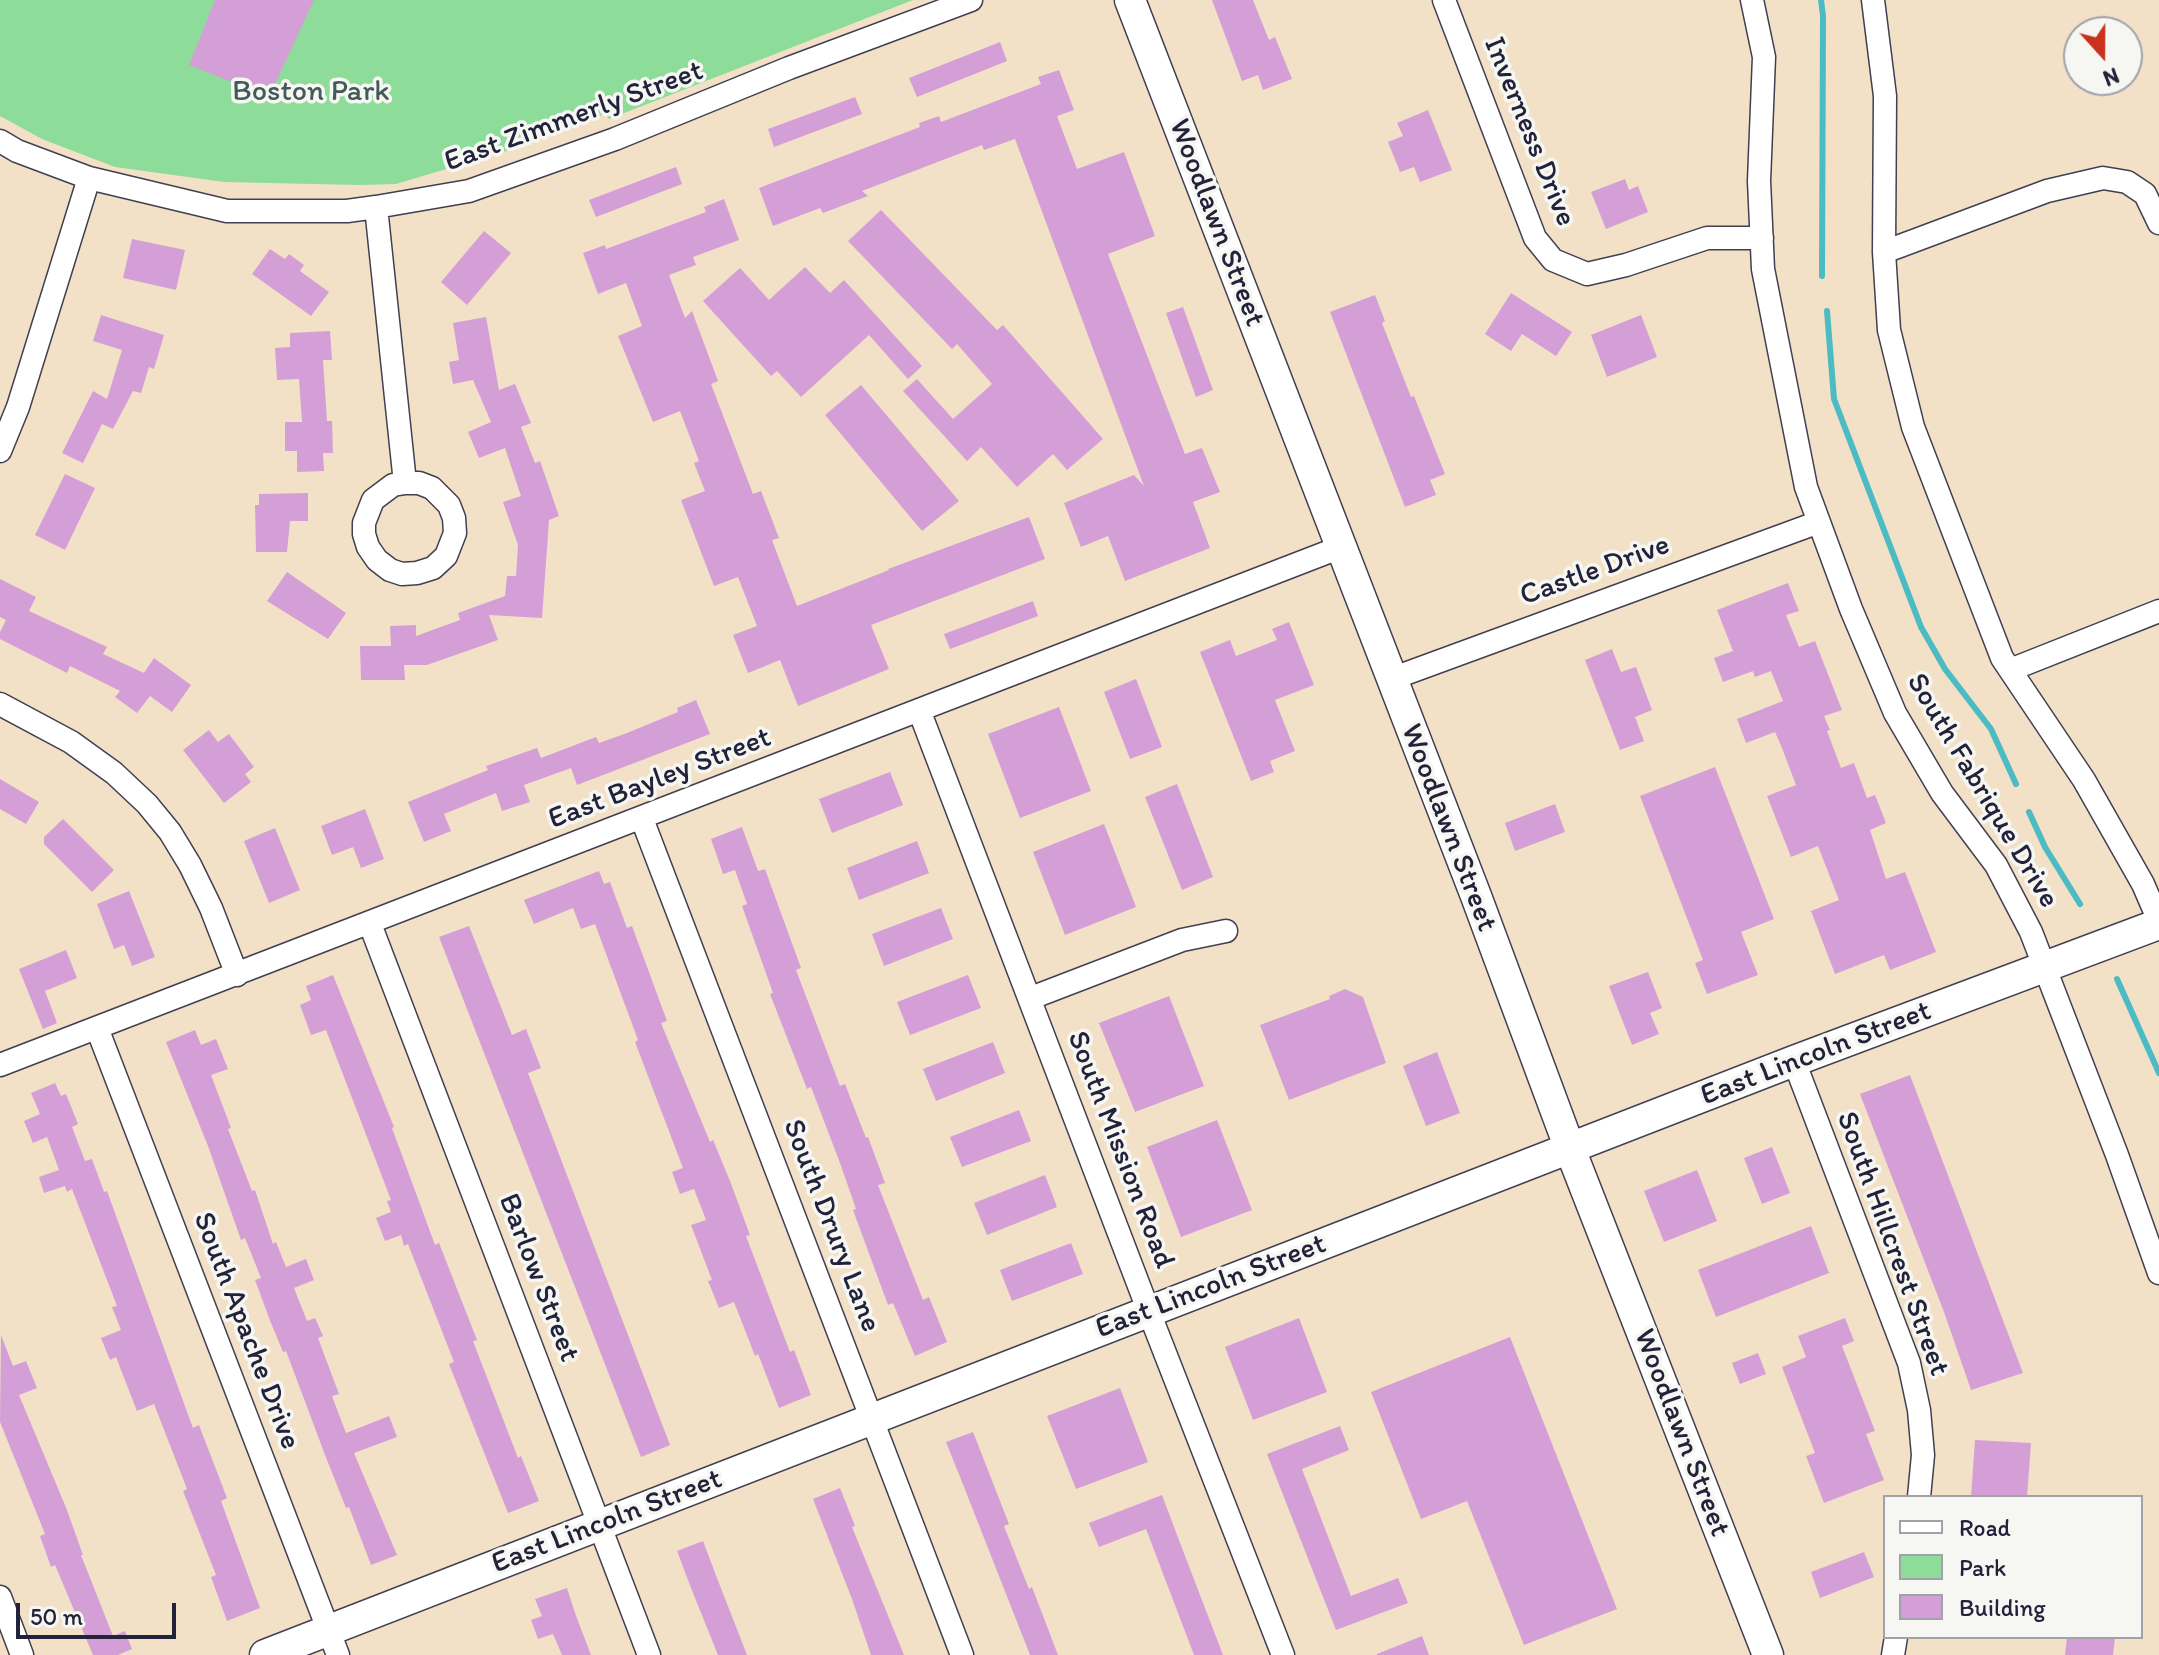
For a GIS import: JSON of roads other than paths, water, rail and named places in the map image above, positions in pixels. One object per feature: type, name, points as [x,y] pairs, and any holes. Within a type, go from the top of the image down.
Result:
[{"type":"street","name":"East Zimmerly Street","points":[[89,178],[227,211],[347,211],[469,191],[615,139],[789,68],[971,0]]},
{"type":"street","name":"Woodlawn Street","points":[[1130,0],[1570,1149],[1768,1655]]},
{"type":"street","name":"Inverness Drive","points":[[1444,0],[1535,238],[1553,260],[1587,274],[1626,265],[1707,238],[1762,238]]},
{"type":"street","name":"South Fabrique Drive","points":[[1752,0],[1764,57],[1759,181],[1763,269],[1806,487],[1851,609],[1895,713],[1942,793],[1996,865],[2031,932],[2159,1273]]},
{"type":"street","points":[[1873,0],[1885,96],[1884,252],[1889,330],[1913,427],[2002,658],[2084,780],[2143,884],[2159,922]]},
{"type":"street","points":[[0,141],[17,151],[89,178],[18,407],[0,451]]},
{"type":"street","points":[[1884,252],[2047,191],[2103,178],[2127,182],[2145,194],[2159,223]]},
{"type":"street","points":[[376,207],[405,483]]},
{"type":"street","points":[[405,483],[419,483],[432,488],[449,505],[455,533],[446,556],[433,568],[402,574],[377,560],[368,547],[364,523],[373,500],[393,485],[405,483]]},
{"type":"street","name":"Castle Drive","points":[[1391,679],[1819,522]]},
{"type":"street","name":"East Bayley Street","points":[[0,1065],[1341,547]]},
{"type":"street","points":[[2010,670],[2159,611]]},
{"type":"street","points":[[0,704],[71,742],[114,773],[147,804],[170,832],[190,865],[211,908],[237,975]]},
{"type":"street","name":"South Mission Road","points":[[919,710],[1283,1655]]},
{"type":"street","name":"South Drury Lane","points":[[642,819],[962,1655]]},
{"type":"street","name":"East Lincoln Street","points":[[265,1655],[334,1643],[601,1525],[2159,922]]},
{"type":"street","name":"Barlow Street","points":[[370,924],[649,1655]]},
{"type":"street","points":[[1031,998],[1182,940],[1226,931]]},
{"type":"street","name":"South Apache Drive","points":[[97,1028],[334,1643]]},
{"type":"street","name":"South Hillcrest Street","points":[[1794,1061],[1909,1363],[1919,1410],[1923,1455],[1919,1495]]},
{"type":"street","points":[[0,1597],[22,1655]]},
{"type":"waterway","points":[[1821,0],[1822,276]]},
{"type":"waterway","points":[[1827,311],[1834,399],[1921,627],[1945,669],[1991,729],[2016,784]]},
{"type":"waterway","points":[[2029,812],[2045,847],[2080,904]]},
{"type":"waterway","points":[[2117,979],[2159,1073]]},
{"type":"park label","name":"Boston Park","points":[[311,92]]}]
